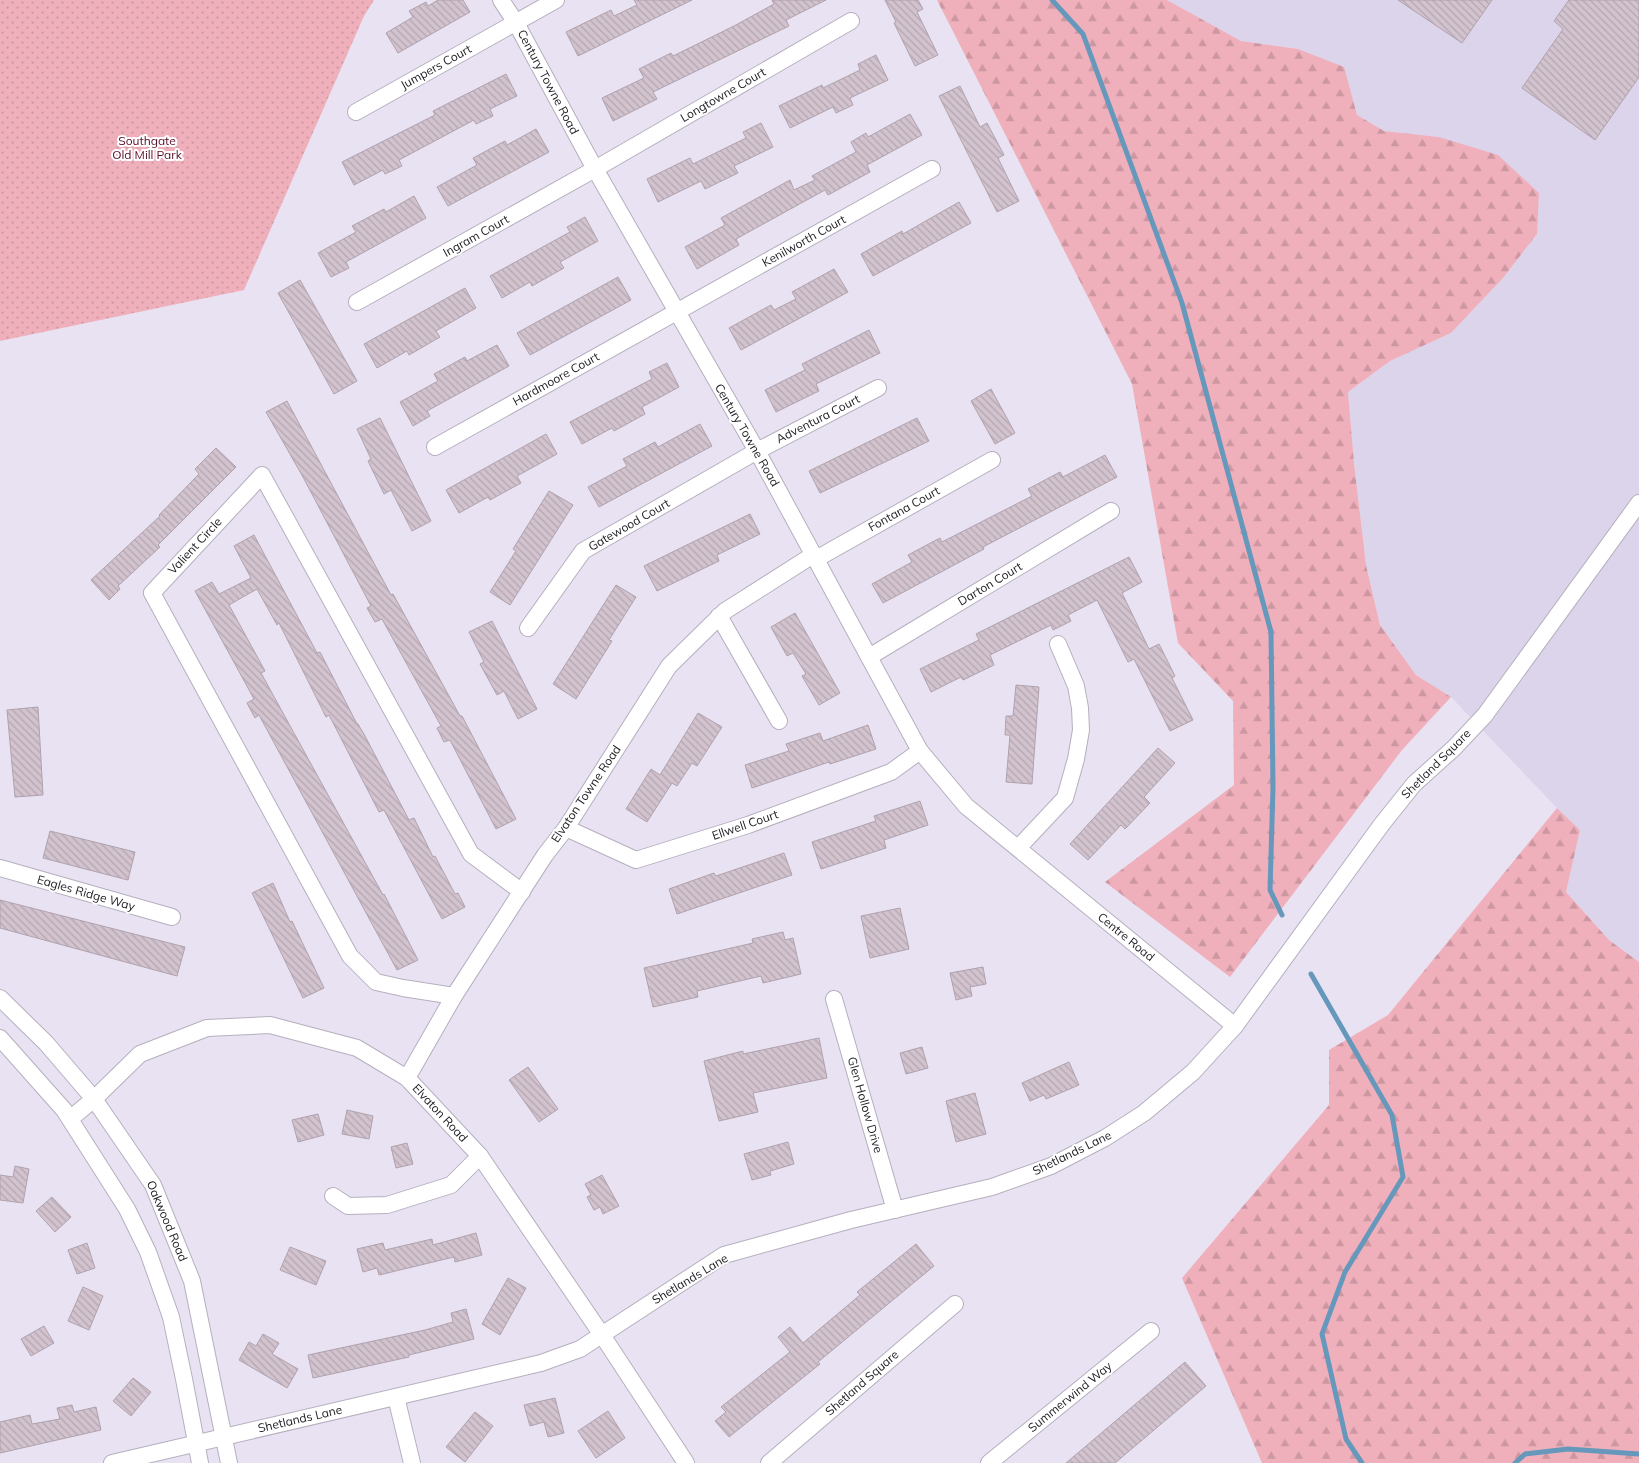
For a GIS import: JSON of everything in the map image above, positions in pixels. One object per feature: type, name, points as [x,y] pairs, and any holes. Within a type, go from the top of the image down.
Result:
[{"type":"street","name":"Century Towne Road","points":[[502,0],[595,170],[757,451],[920,750],[966,806],[1018,848]]},
{"type":"street","name":"Jumpers Court","points":[[356,112],[556,0]]},
{"type":"street","name":"Longtowne Court","points":[[595,170],[851,22]]},
{"type":"street","name":"Ingram Court","points":[[357,302],[595,170]]},
{"type":"street","name":"Kenilworth Court","points":[[676,312],[932,170]]},
{"type":"street","name":"Hardmoore Court","points":[[435,447],[676,312]]},
{"type":"street","name":"Adventura Court","points":[[757,451],[878,388]]},
{"type":"street","name":"Gatewood Court","points":[[528,628],[583,551],[757,451]]},
{"type":"street","name":"Fontana Court","points":[[815,557],[992,460]]},
{"type":"street","name":"Valient Circle","points":[[454,996],[376,982],[350,956],[152,593],[262,475],[471,854],[522,892]]},
{"type":"street","name":"Shetland Square","points":[[1235,1026],[1382,824],[1414,784],[1454,748],[1485,714],[1639,503]]},
{"type":"street","name":"Darton Court","points":[[869,657],[1110,511]]},
{"type":"street","name":"Elvaton Towne Road","points":[[407,1078],[454,996],[545,855],[566,828],[669,666],[725,611],[815,557]]},
{"type":"street","points":[[719,616],[779,721]]},
{"type":"street","points":[[1018,848],[1065,798],[1082,730],[1076,686],[1058,644]]},
{"type":"street","name":"Ellwell Court","points":[[566,828],[636,860],[748,825],[891,772],[920,750]]},
{"type":"street","name":"Centre Road","points":[[1018,848],[1235,1026]]},
{"type":"street","name":"Eagles Ridge Way","points":[[0,868],[172,917]]},
{"type":"street","name":"Oakwood Road","points":[[0,998],[46,1043],[94,1099],[154,1185],[192,1281],[229,1463]]},
{"type":"street","name":"Glen Hollow Drive","points":[[834,999],[895,1210]]},
{"type":"street","name":"Elvaton Road","points":[[70,1119],[94,1099],[140,1054],[207,1028],[270,1025],[357,1048],[407,1078],[480,1156],[602,1335],[686,1463]]},
{"type":"street","name":"Shetlands Lane","points":[[112,1463],[541,1363],[580,1349],[724,1255],[851,1220],[992,1187],[1051,1166],[1105,1138],[1144,1113],[1186,1078],[1235,1026]]},
{"type":"street","points":[[0,1038],[64,1110],[127,1209],[148,1252],[171,1317],[200,1463]]},
{"type":"street","points":[[333,1196],[348,1206],[387,1206],[451,1185],[480,1156]]},
{"type":"street","name":"Shetland Square","points":[[769,1463],[955,1304]]},
{"type":"street","name":"Summerwind Way","points":[[994,1462],[1151,1331]]},
{"type":"street","points":[[396,1397],[412,1463]]},
{"type":"shaded area","points":[[1167,0],[1639,0],[1639,962],[1609,940],[1566,892],[1580,830],[1451,697],[1416,675],[1380,625],[1366,565],[1348,392],[1390,361],[1451,333],[1503,278],[1537,234],[1439,137],[1384,131],[1357,115],[1343,67],[1298,49],[1241,41]]},
{"type":"green space","name":"Southgate Old Mill Park","points":[[0,0],[374,0],[364,16],[244,290],[0,341]]},
{"type":"green space","points":[[937,0],[1167,0],[1241,41],[1298,49],[1344,67],[1357,115],[1384,131],[1439,137],[1498,155],[1539,193],[1537,234],[1503,278],[1451,333],[1390,361],[1348,392],[1366,565],[1380,625],[1416,675],[1451,697],[1402,750],[1230,977],[1105,882],[1234,785],[1233,701],[1178,643],[1132,384]]},
{"type":"green space","points":[[1557,808],[1580,830],[1566,892],[1609,940],[1639,962],[1639,1463],[1262,1463],[1182,1278],[1329,1105],[1329,1050],[1388,1015]]},
{"type":"building","points":[[438,0],[463,0],[470,12],[398,53],[386,33],[413,17],[409,11],[426,2],[428,6]]},
{"type":"building","points":[[634,0],[692,0],[578,56],[566,32],[611,10],[614,16],[637,5]]},
{"type":"building","points":[[772,0],[826,0],[786,20],[789,26],[653,92],[657,99],[613,121],[602,98],[644,78],[639,69],[671,53],[673,56],[734,26],[774,4]]},
{"type":"building","points":[[885,0],[918,0],[923,9],[917,12],[938,55],[915,66]]},
{"type":"building","points":[[1398,0],[1492,0],[1462,43]]},
{"type":"building","points":[[1569,0],[1639,0],[1639,77],[1595,140],[1522,88],[1563,29],[1554,21]]},
{"type":"building","points":[[876,55],[888,80],[850,98],[853,105],[836,113],[833,107],[790,128],[779,106],[822,85],[823,88],[860,70],[858,64]]},
{"type":"building","points":[[506,74],[517,96],[490,109],[493,116],[476,124],[474,120],[399,160],[402,166],[385,174],[383,170],[354,185],[342,162],[435,115],[433,111]]},
{"type":"building","points":[[960,86],[980,127],[987,123],[1004,155],[998,158],[1019,201],[997,212],[939,96]]},
{"type":"building","points":[[910,114],[922,135],[867,165],[870,172],[828,195],[825,190],[736,239],[739,245],[697,269],[685,247],[725,225],[721,218],[790,180],[794,190],[815,180],[812,176],[856,152],[851,142],[866,133],[868,137]]},
{"type":"building","points":[[761,123],[773,147],[734,166],[738,173],[705,189],[701,181],[658,202],[647,179],[690,158],[693,164],[746,138],[743,132]]},
{"type":"building","points":[[536,129],[549,152],[448,206],[437,187],[477,165],[473,158],[505,141],[507,145]]},
{"type":"building","points":[[414,196],[426,218],[346,262],[349,268],[331,277],[318,253],[356,232],[352,226],[384,209],[386,212]]},
{"type":"building","points":[[959,202],[971,223],[873,276],[861,254],[902,231],[903,234]]},
{"type":"building","points":[[585,217],[598,241],[560,262],[564,268],[532,286],[530,282],[502,298],[490,276],[570,232],[567,227]]},
{"type":"building","points":[[834,269],[848,292],[741,350],[729,328],[771,305],[774,310],[796,299],[792,292]]},
{"type":"building","points":[[618,277],[631,300],[530,355],[517,333]]},
{"type":"building","points":[[300,280],[357,381],[334,394],[278,293]]},
{"type":"building","points":[[465,288],[476,308],[436,331],[440,337],[409,355],[407,351],[377,368],[364,344]]},
{"type":"building","points":[[869,330],[880,353],[816,384],[819,391],[776,412],[765,390],[805,370],[802,364]]},
{"type":"building","points":[[497,345],[509,366],[427,411],[430,416],[413,426],[400,402],[438,381],[434,374],[465,357],[467,361]]},
{"type":"building","points":[[667,363],[679,387],[642,407],[645,414],[614,431],[612,428],[582,444],[570,422],[652,379],[649,372]]},
{"type":"building","points":[[991,389],[1015,433],[995,444],[971,401]]},
{"type":"building","points":[[287,401],[391,595],[393,594],[460,716],[462,716],[516,819],[496,829],[450,740],[444,742],[437,728],[441,726],[382,619],[375,622],[367,608],[371,606],[303,477],[266,412]]},
{"type":"building","points":[[380,418],[431,521],[412,531],[391,490],[384,494],[368,461],[371,459],[357,429]]},
{"type":"building","points":[[917,418],[929,441],[820,493],[809,471]]},
{"type":"building","points":[[700,424],[712,446],[599,507],[588,487],[627,466],[623,459],[655,442],[658,447]]},
{"type":"building","points":[[546,434],[557,454],[517,476],[521,483],[490,500],[488,497],[459,513],[446,490]]},
{"type":"building","points":[[216,448],[236,467],[158,545],[160,547],[118,586],[120,589],[109,600],[91,580],[160,516],[199,474],[195,469]]},
{"type":"building","points":[[1105,455],[1117,477],[983,547],[984,549],[883,603],[872,584],[912,562],[908,555],[940,538],[942,542],[1032,496],[1028,489],[1060,472],[1063,477]]},
{"type":"building","points":[[549,491],[573,505],[510,605],[490,592],[516,551],[513,549]]},
{"type":"building","points":[[750,514],[760,534],[717,555],[719,561],[657,591],[644,566]]},
{"type":"building","points":[[254,535],[317,653],[320,652],[409,820],[414,818],[433,857],[435,856],[455,894],[458,893],[465,907],[442,919],[384,810],[379,812],[329,715],[326,717],[279,623],[277,625],[257,589],[229,605],[265,671],[261,673],[384,894],[418,960],[397,970],[259,715],[255,718],[247,703],[254,699],[195,591],[212,582],[219,594],[251,578],[234,546]]},
{"type":"building","points":[[1129,557],[1142,582],[1122,593],[1149,649],[1159,644],[1175,676],[1172,678],[1193,720],[1170,731],[1134,659],[1128,662],[1097,600],[1068,615],[1071,621],[1053,630],[1051,625],[990,655],[994,665],[963,680],[961,677],[931,692],[920,669],[979,640],[976,634]]},
{"type":"building","points":[[616,585],[636,597],[609,640],[612,641],[576,699],[553,684]]},
{"type":"building","points":[[795,613],[840,693],[819,705],[802,676],[806,674],[793,653],[787,656],[771,627]]},
{"type":"building","points":[[492,621],[537,709],[518,719],[504,691],[497,695],[480,664],[484,662],[469,632]]},
{"type":"building","points":[[1016,685],[1039,687],[1032,784],[1006,782],[1010,735],[1005,735],[1006,716],[1013,716]]},
{"type":"building","points":[[38,707],[43,795],[15,797],[7,710]]},
{"type":"building","points":[[698,713],[722,727],[697,766],[692,763],[677,786],[672,783],[647,822],[626,809],[651,769],[660,775]]},
{"type":"building","points":[[868,725],[876,749],[830,764],[829,762],[752,788],[745,765],[789,751],[786,744],[820,733],[823,741]]},
{"type":"building","points":[[1158,748],[1175,763],[1144,797],[1150,803],[1125,829],[1121,825],[1088,860],[1070,844]]},
{"type":"building","points":[[920,801],[928,825],[884,840],[886,848],[821,869],[812,842],[876,821],[874,816]]},
{"type":"building","points":[[50,831],[135,852],[128,880],[43,858]]},
{"type":"building","points":[[784,853],[792,875],[677,914],[669,889],[714,873],[716,876]]},
{"type":"building","points":[[273,883],[290,922],[292,921],[324,988],[303,998],[252,893]]},
{"type":"building","points":[[0,900],[185,947],[177,976],[0,928]]},
{"type":"building","points":[[900,908],[909,949],[870,958],[861,916]]},
{"type":"building","points":[[783,932],[785,940],[793,938],[801,974],[763,983],[761,976],[697,991],[698,997],[653,1007],[644,968],[753,943],[752,939]]},
{"type":"building","points":[[983,967],[986,984],[970,987],[972,996],[956,1000],[950,973]]},
{"type":"building","points":[[819,1038],[827,1078],[753,1093],[758,1112],[719,1121],[704,1061],[743,1051],[743,1054]]},
{"type":"building","points":[[922,1047],[928,1068],[906,1074],[900,1053]]},
{"type":"building","points":[[1069,1062],[1079,1085],[1046,1099],[1044,1095],[1030,1101],[1022,1083]]},
{"type":"building","points":[[528,1067],[558,1109],[539,1122],[509,1080]]},
{"type":"building","points":[[975,1093],[986,1134],[956,1142],[946,1101]]},
{"type":"building","points":[[347,1110],[373,1116],[369,1139],[342,1134]]},
{"type":"building","points":[[318,1114],[324,1135],[298,1142],[292,1120]]},
{"type":"building","points":[[788,1142],[794,1164],[770,1171],[771,1175],[752,1180],[744,1154]]},
{"type":"building","points":[[407,1143],[413,1164],[396,1168],[391,1147]]},
{"type":"building","points":[[15,1166],[29,1169],[23,1203],[0,1200],[0,1175],[13,1177]]},
{"type":"building","points":[[602,1175],[619,1206],[603,1214],[600,1207],[594,1210],[587,1197],[591,1195],[585,1184]]},
{"type":"building","points":[[52,1197],[71,1217],[55,1232],[36,1211]]},
{"type":"building","points":[[476,1233],[482,1255],[455,1262],[454,1257],[379,1275],[377,1268],[363,1272],[357,1249],[383,1243],[385,1250],[432,1239],[433,1245]]},
{"type":"building","points":[[87,1243],[95,1268],[77,1274],[68,1250]]},
{"type":"building","points":[[916,1244],[934,1266],[818,1362],[820,1364],[729,1437],[715,1421],[726,1412],[721,1407],[790,1352],[778,1337],[790,1327],[803,1343],[860,1295],[857,1292]]},
{"type":"building","points":[[290,1247],[326,1261],[316,1285],[280,1270]]},
{"type":"building","points":[[508,1278],[526,1288],[500,1335],[482,1324]]},
{"type":"building","points":[[83,1287],[103,1296],[89,1330],[68,1321]]},
{"type":"building","points":[[466,1309],[474,1339],[409,1355],[409,1357],[313,1378],[308,1355],[425,1330],[453,1322],[451,1313]]},
{"type":"building","points":[[44,1326],[54,1343],[31,1356],[21,1339]]},
{"type":"building","points":[[263,1334],[279,1343],[272,1354],[298,1369],[287,1388],[239,1360],[249,1342],[256,1346]]},
{"type":"building","points":[[1185,1362],[1206,1386],[1115,1463],[1066,1463]]},
{"type":"building","points":[[133,1378],[151,1392],[131,1416],[113,1401]]},
{"type":"building","points":[[555,1398],[564,1433],[548,1437],[544,1422],[530,1426],[524,1405]]},
{"type":"building","points":[[72,1405],[74,1412],[96,1407],[101,1430],[0,1453],[0,1422],[30,1415],[32,1424],[60,1419],[57,1408]]},
{"type":"building","points":[[608,1411],[625,1438],[596,1458],[578,1431]]},
{"type":"building","points":[[475,1412],[493,1426],[465,1462],[446,1447]]},
{"type":"waterway","points":[[1052,0],[1083,34],[1182,303],[1271,632],[1273,787],[1270,890],[1282,915]]},
{"type":"waterway","points":[[1311,974],[1392,1115],[1403,1177],[1345,1272],[1322,1334],[1346,1439],[1362,1463]]},
{"type":"waterway","points":[[1515,1463],[1525,1454],[1568,1449],[1639,1454]]}]
